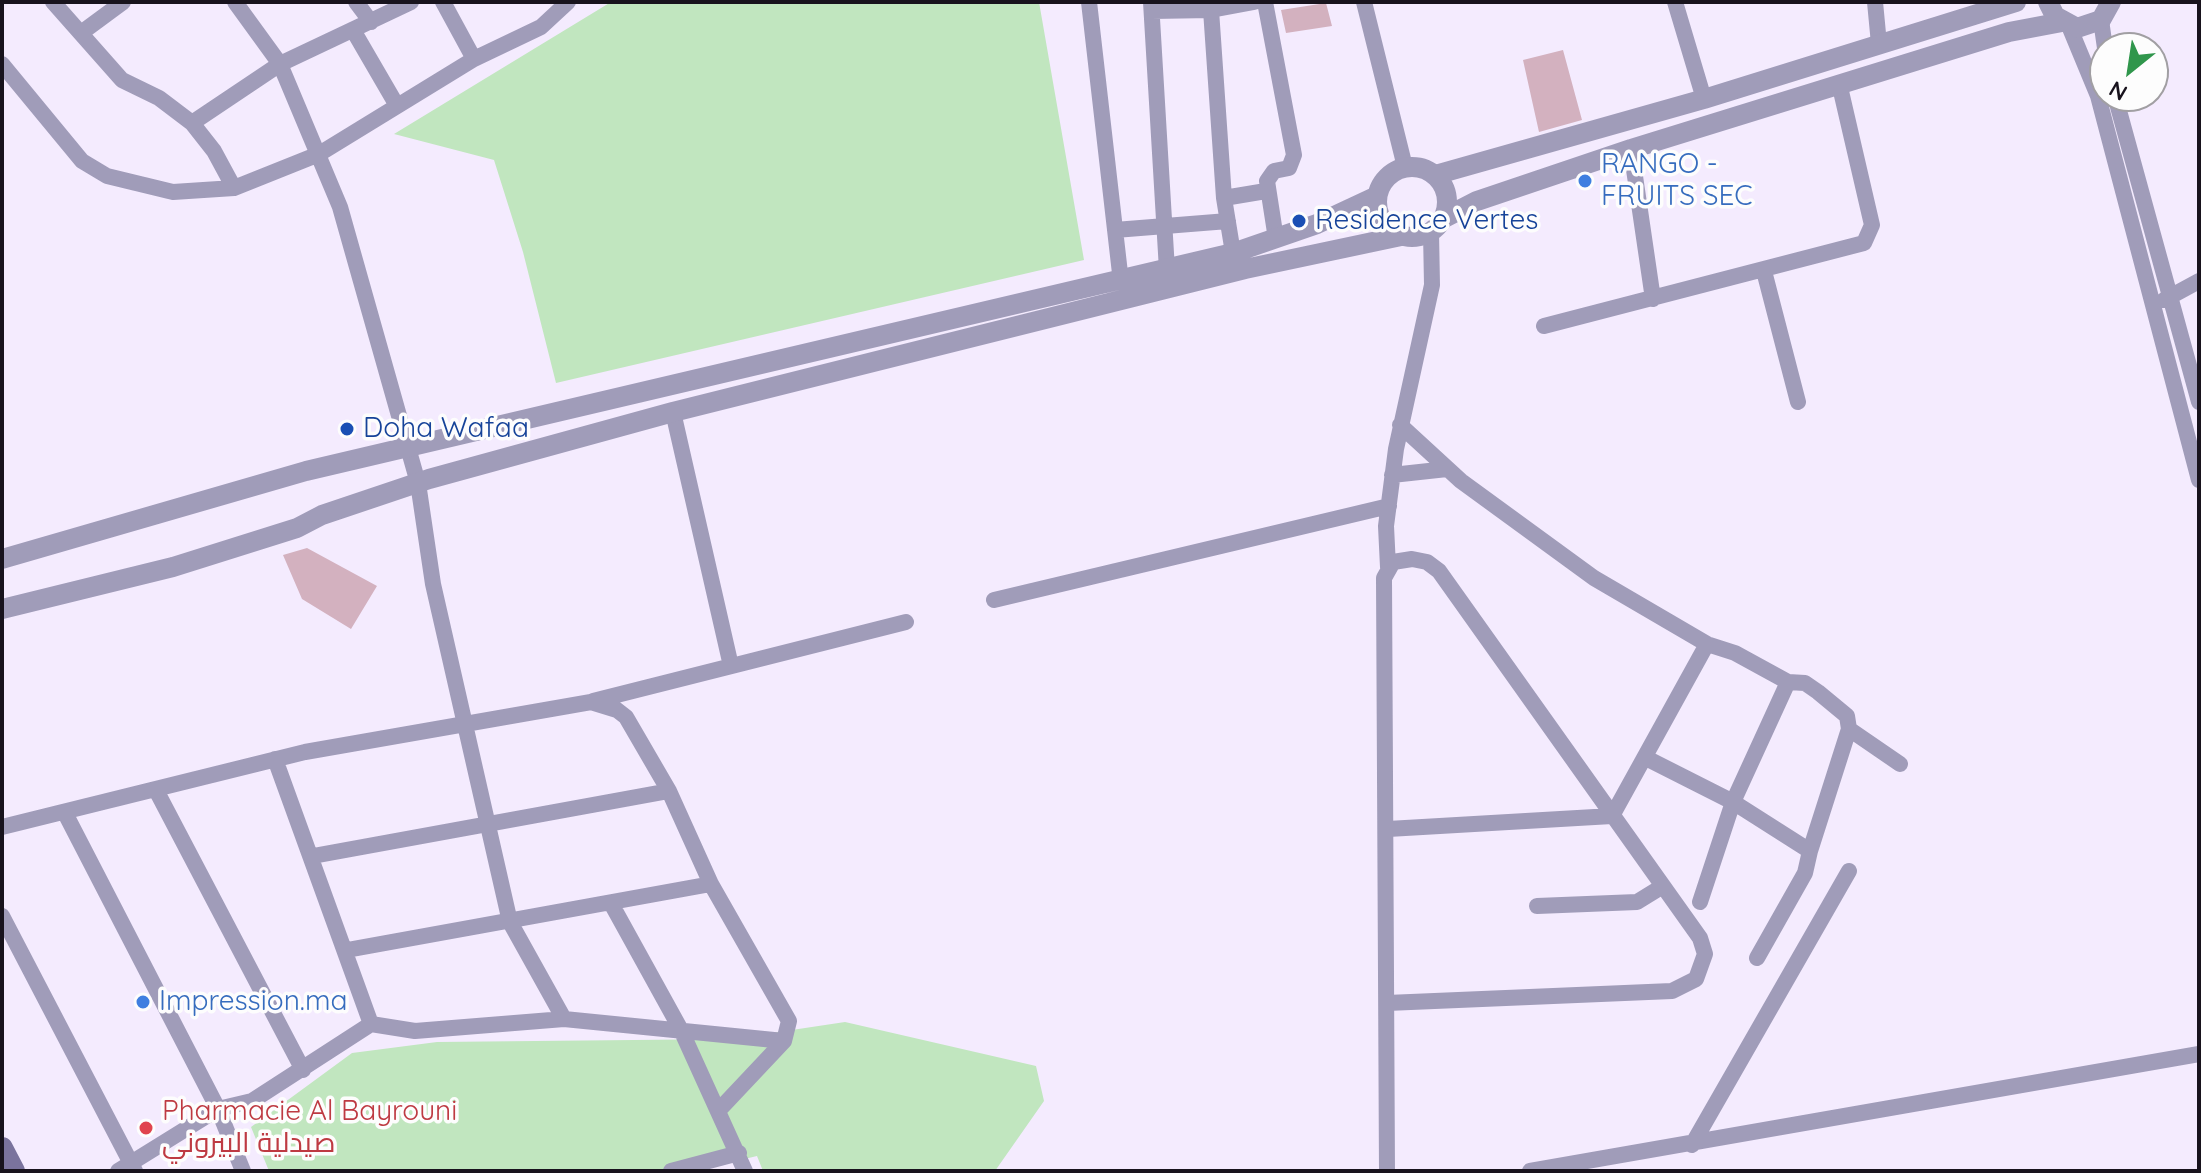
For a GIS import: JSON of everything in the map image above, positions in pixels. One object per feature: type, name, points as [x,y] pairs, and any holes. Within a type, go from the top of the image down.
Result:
[{"type":"main road","points":[[2,1148],[14,1171]]},
{"type":"street","points":[[53,2],[122,80],[159,98],[192,123],[214,151],[234,188]]},
{"type":"street","points":[[81,33],[123,2]]},
{"type":"street","points":[[235,2],[280,64],[340,207],[418,483],[433,584],[510,922],[564,1019]]},
{"type":"street","points":[[356,2],[371,22]]},
{"type":"street","points":[[192,123],[280,64],[411,2]]},
{"type":"street","points":[[443,2],[474,59]]},
{"type":"street","points":[[2,64],[82,161],[107,176],[173,192],[234,188],[319,154],[474,59],[541,27],[568,2]]},
{"type":"street","points":[[1089,2],[1121,282]]},
{"type":"street","points":[[1167,270],[1151,6],[1211,10],[1254,2]]},
{"type":"street","points":[[1265,2],[1294,155],[1289,168],[1274,171],[1268,177],[1266,191],[1276,239]]},
{"type":"street","points":[[1364,2],[1405,167]]},
{"type":"street","points":[[1675,2],[1704,99]]},
{"type":"street","points":[[1875,2],[1879,44]]},
{"type":"street","points":[[1435,175],[1704,99],[2016,2]]},
{"type":"street","points":[[2048,2],[2065,24],[2098,96],[2199,480]]},
{"type":"street","points":[[2,609],[173,567],[297,528],[322,515],[418,483],[673,412],[1245,269],[1401,236],[1421,236],[1477,201],[1631,149],[2014,31],[2065,24],[2086,27],[2106,12],[2130,2]]},
{"type":"street","points":[[1211,10],[1224,198],[1233,253]]},
{"type":"street","points":[[2105,32],[2106,12]]},
{"type":"street","points":[[353,30],[396,104]]},
{"type":"street","points":[[1544,326],[1856,247],[1869,235],[1872,225],[1840,87]]},
{"type":"street","points":[[2120,112],[2199,402]]},
{"type":"street","points":[[1631,149],[1653,299]]},
{"type":"street","points":[[1387,1171],[1388,829],[1384,589],[1388,567],[1389,506],[1400,425],[1432,285],[1438,225],[1448,200],[1435,175],[1421,168],[1405,167],[1387,177],[1377,196],[1377,206],[1385,225],[1401,236]]},
{"type":"street","points":[[1224,198],[1266,191]]},
{"type":"street","points":[[2,559],[306,471],[1121,282],[1233,253],[1276,239],[1377,196]]},
{"type":"street","points":[[1115,230],[1228,221]]},
{"type":"street","points":[[1764,271],[1798,402]]},
{"type":"street","points":[[2152,307],[2199,281]]},
{"type":"street","points":[[673,412],[731,666]]},
{"type":"street","points":[[1400,425],[1447,469],[1594,578],[1707,644],[1735,653],[1788,682],[1805,683],[1847,716],[1849,729],[1805,873],[1757,958]]},
{"type":"street","points":[[1392,475],[1447,469]]},
{"type":"street","points":[[994,600],[1389,506]]},
{"type":"street","points":[[1387,1003],[1681,989],[1701,971],[1703,946],[1439,571],[1427,562],[1412,559],[1393,562],[1388,567]]},
{"type":"street","points":[[2,827],[275,759],[591,702],[906,622]]},
{"type":"street","points":[[1612,816],[1707,644]]},
{"type":"street","points":[[1700,902],[1733,802],[1788,682]]},
{"type":"street","points":[[591,702],[626,717],[669,791],[711,884],[789,1021],[784,1041],[719,1110]]},
{"type":"street","points":[[1849,729],[1900,764]]},
{"type":"street","points":[[1646,758],[1733,802],[1810,851]]},
{"type":"street","points":[[275,759],[313,856],[371,1024]]},
{"type":"street","points":[[156,790],[303,1070]]},
{"type":"street","points":[[313,856],[669,791]]},
{"type":"street","points":[[65,813],[218,1109],[243,1171]]},
{"type":"street","points":[[1388,829],[1612,816]]},
{"type":"street","points":[[1692,1145],[1849,871]]},
{"type":"street","points":[[347,950],[612,905],[711,884]]},
{"type":"street","points":[[1537,906],[1637,902],[1663,886]]},
{"type":"street","points":[[612,905],[681,1030],[745,1171]]},
{"type":"street","points":[[2,916],[128,1169],[218,1109],[252,1101],[371,1024],[415,1031],[564,1019],[784,1041]]},
{"type":"street","points":[[1530,1171],[2199,1054]]},
{"type":"street","points":[[671,1171],[739,1153]]},
{"type":"green space","points":[[611,2],[1039,2],[1084,260],[556,383],[523,252],[494,160],[394,134]]},
{"type":"green space","points":[[845,1022],[1036,1066],[1044,1101],[995,1171],[763,1171],[757,1156],[694,1171],[269,1171],[251,1127],[352,1053],[437,1042],[732,1039]]},
{"type":"building","points":[[1326,3],[1332,26],[1286,33],[1281,10]]},
{"type":"building","points":[[1563,50],[1582,120],[1539,132],[1523,60]]},
{"type":"building","points":[[307,548],[377,586],[351,629],[302,599],[283,555]]},
{"type":"place","name":"RANGO - FRUITS SEC","points":[[1585,181]]},
{"type":"place","name":"Residence Vertes","points":[[1299,221]]},
{"type":"place","name":"Doha Wafaa","points":[[347,429]]},
{"type":"place","name":"Impression.ma","points":[[143,1002]]},
{"type":"place","name":"Pharmacie Al Bayrouni صيدلية البيروني","points":[[146,1128]]}]
